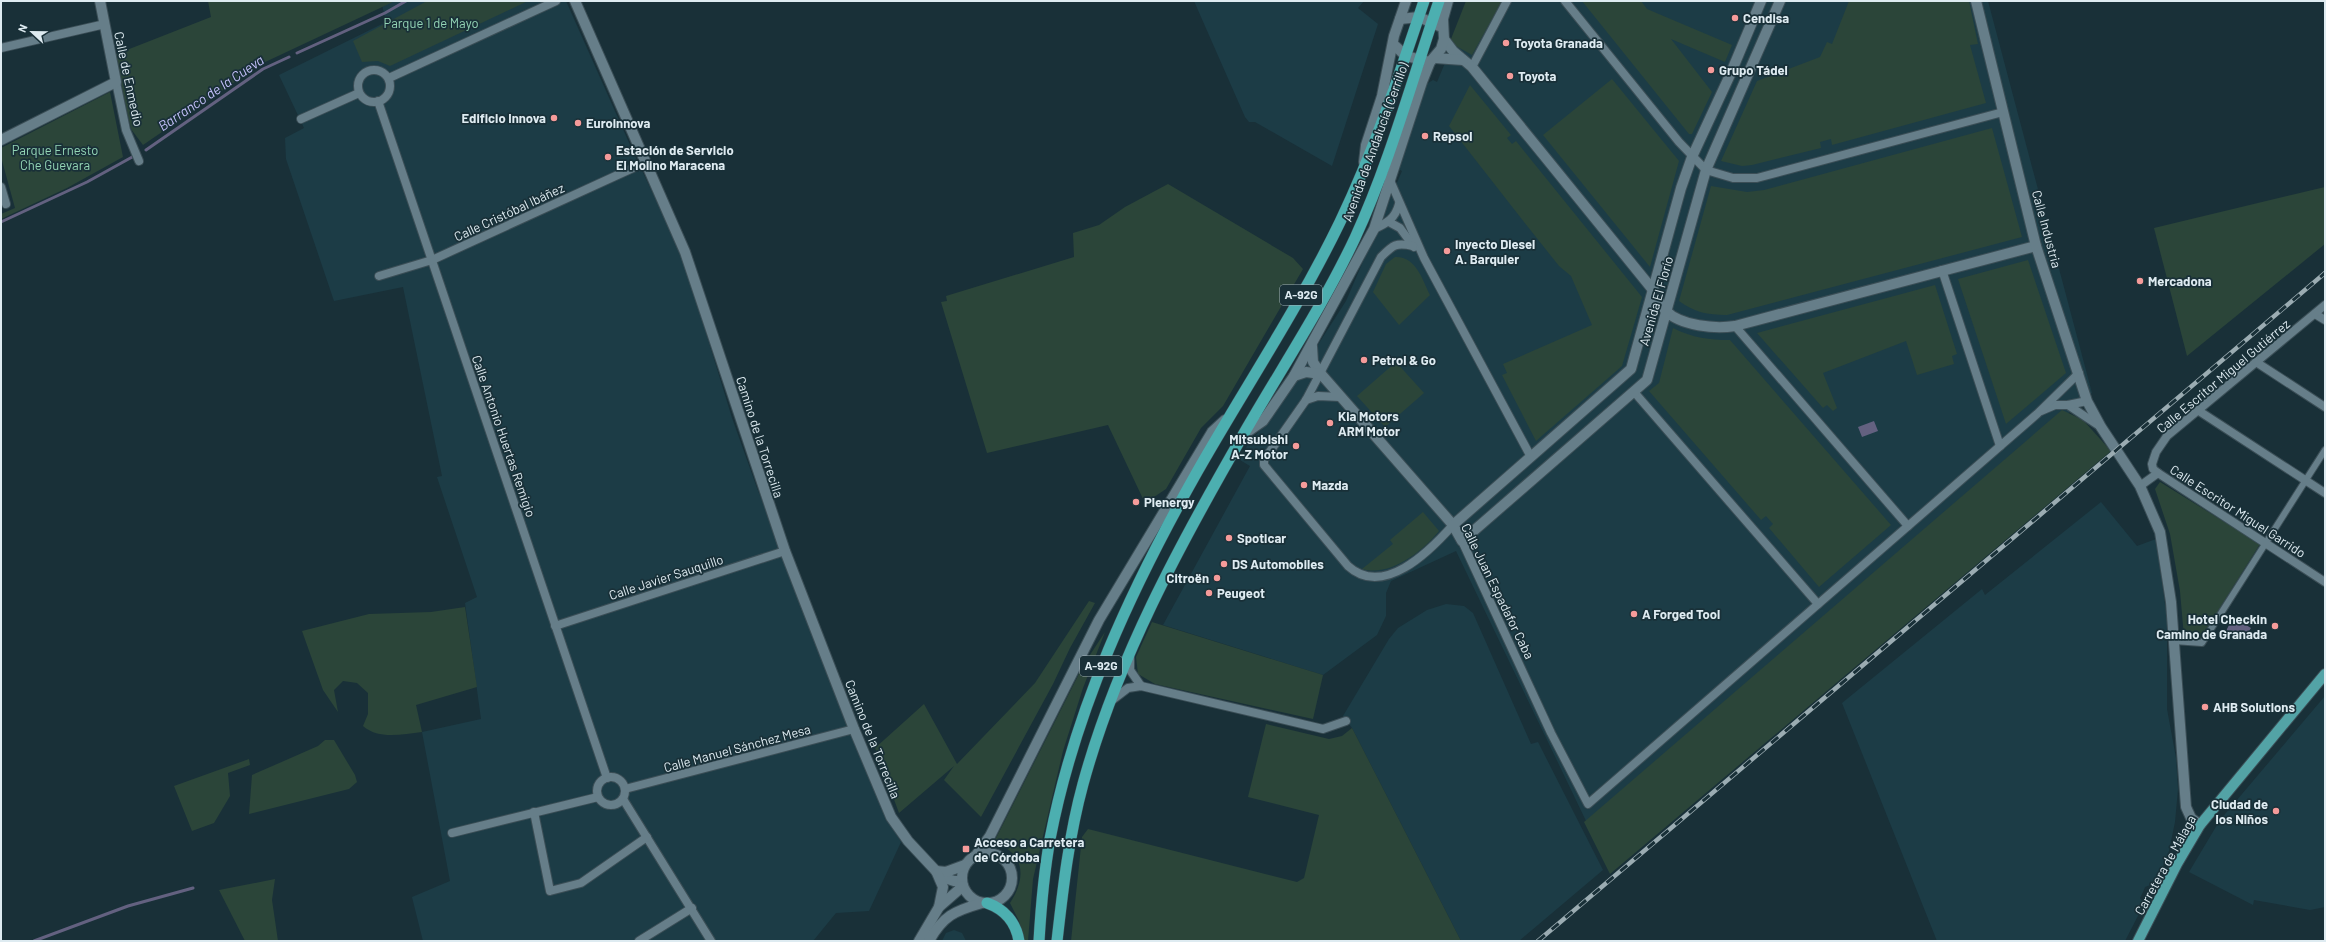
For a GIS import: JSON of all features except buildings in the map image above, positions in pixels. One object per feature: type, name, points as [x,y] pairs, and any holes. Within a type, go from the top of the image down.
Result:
[{"type":"highway","name":"Avenida de Andalucía (Cerrillo)","points":[[1230,415],[1315,270],[1363,172],[1406,56],[1424,1]]},
{"type":"highway","name":"Avenida de Andalucía (Cerrillo)","points":[[1243,435],[1313,317],[1355,237],[1428,60],[1432,22],[1439,1]]},
{"type":"highway","name":"A-92G","points":[[1039,941],[1050,840],[1077,731],[1113,639],[1160,541],[1230,415]]},
{"type":"highway","name":"A-92G","points":[[1057,941],[1076,811],[1083,783],[1110,701],[1130,650],[1178,551],[1243,435]]},
{"type":"highway","points":[[984,903],[996,906],[1011,919],[1019,941]]},
{"type":"highway","points":[[1058,928],[1061,941]]},
{"type":"main road","name":"Carretera de Málaga","points":[[2138,941],[2177,864],[2200,825],[2325,674]]},
{"type":"street","name":"Calle de Enmedio","points":[[100,1],[126,130],[140,160]]},
{"type":"street","points":[[389,78],[556,1]]},
{"type":"street","name":"Camino de la Torrecilla","points":[[575,1],[685,252],[784,551],[854,729],[891,817],[908,841],[942,877],[962,884]]},
{"type":"street","name":"Avenida de Andalucía (Cerrillo)","points":[[1363,172],[1366,145],[1382,96],[1393,44],[1406,1]]},
{"type":"street","name":"Avenida de Andalucía (Cerrillo)","points":[[1243,435],[1262,421],[1294,376],[1374,229],[1389,178],[1428,60],[1444,34],[1443,19],[1448,1]]},
{"type":"street","points":[[1472,67],[1507,1]]},
{"type":"street","points":[[1565,1],[1692,157],[1706,170],[1733,178],[1757,178],[2003,112]]},
{"type":"street","name":"Avenida El Florío","points":[[1453,525],[1631,369],[1692,157],[1730,75],[1761,1]]},
{"type":"street","name":"Avenida El Florío","points":[[1462,541],[1635,393],[1647,380],[1706,170],[1780,1]]},
{"type":"street","name":"Calle Industria","points":[[1976,1],[2036,246],[2087,401],[2101,427],[2140,486],[2155,519],[2163,544],[2174,641],[2186,807],[2191,818],[2200,825]]},
{"type":"street","points":[[1400,19],[1419,17],[1432,22],[1444,34],[1462,60],[1472,67],[1653,290],[1666,311],[1694,324],[1708,327],[1735,326],[2036,246]]},
{"type":"street","points":[[1,48],[104,24]]},
{"type":"street","points":[[1393,44],[1406,56],[1428,60],[1462,60]]},
{"type":"street","points":[[377,69],[384,72],[389,78],[389,92],[378,102],[367,101],[359,93],[358,82],[366,71],[377,69]]},
{"type":"street","points":[[1,140],[116,82]]},
{"type":"street","points":[[301,119],[359,93]]},
{"type":"street","name":"Calle Antonio Huertas Remigio","points":[[378,102],[607,778]]},
{"type":"street","name":"Calle Cristóbal Ibáñez","points":[[380,276],[432,260],[646,162]]},
{"type":"street","points":[[1389,178],[1399,204],[1424,258],[1531,457],[1543,471]]},
{"type":"street","points":[[1,187],[6,204]]},
{"type":"street","points":[[1374,229],[1389,222],[1396,214],[1399,204]]},
{"type":"street","points":[[1389,222],[1400,228],[1424,258]]},
{"type":"street","points":[[1413,246],[1400,243],[1390,248],[1381,257],[1321,374],[1306,400],[1264,460],[1264,465],[1355,572],[1372,578],[1391,575],[1433,547],[1453,525]]},
{"type":"street","points":[[1942,270],[2000,446]]},
{"type":"street","points":[[1313,317],[1337,299]]},
{"type":"street","name":"Calle Escritor Miguel Gutiérrez","points":[[2158,473],[2152,464],[2167,436],[2325,306]]},
{"type":"street","points":[[2315,314],[2325,320]]},
{"type":"street","points":[[1735,326],[1908,526]]},
{"type":"street","name":"Calle Juan Espadafor Caba","points":[[1312,344],[1311,352],[1313,362],[1321,374],[1453,525],[1462,541],[1551,733],[1588,804],[1818,604]]},
{"type":"street","points":[[2256,362],[2325,407]]},
{"type":"street","points":[[1294,376],[1306,372],[1321,374]]},
{"type":"street","points":[[1622,378],[1818,604],[2037,414],[2079,373]]},
{"type":"street","points":[[1306,400],[1318,396],[1340,397]]},
{"type":"street","points":[[2037,414],[2055,404],[2068,405],[2087,401]]},
{"type":"street","points":[[2068,405],[2101,427]]},
{"type":"street","points":[[2199,411],[2325,493]]},
{"type":"street","points":[[936,871],[946,872],[965,864],[977,854],[990,836],[1099,620],[1212,432],[1230,415]]},
{"type":"street","points":[[2174,641],[2202,643],[2325,450]]},
{"type":"street","points":[[2140,486],[2158,473]]},
{"type":"street","name":"Calle Escritor Miguel Garrido","points":[[2158,473],[2325,582]]},
{"type":"street","name":"Calle Javier Sauquillo","points":[[555,626],[784,551]]},
{"type":"street","points":[[1130,650],[1130,670],[1141,686]]},
{"type":"street","points":[[1110,701],[1128,688],[1141,686],[1323,729],[1346,721]]},
{"type":"street","name":"Calle Manuel Sánchez Mesa","points":[[625,790],[854,729]]},
{"type":"street","points":[[607,778],[620,780],[625,790],[623,799],[618,804],[609,805],[600,801],[598,797],[598,785],[607,778]]},
{"type":"street","points":[[452,833],[598,797]]},
{"type":"street","points":[[623,799],[692,908],[711,941]]},
{"type":"street","points":[[534,812],[550,891],[581,883],[647,837]]},
{"type":"street","points":[[929,941],[940,922],[951,915],[984,903],[998,901],[1007,894],[1012,884],[1012,872],[1007,862],[998,855],[988,852],[977,854]]},
{"type":"street","points":[[919,941],[939,907],[962,884],[965,864]]},
{"type":"street","name":"Camino de la Torrecilla","points":[[936,871],[943,887],[939,907]]},
{"type":"street","points":[[962,884],[968,895],[984,903]]},
{"type":"street","points":[[639,941],[692,908]]},
{"type":"shaded area","points":[[381,1],[566,1],[634,154],[682,254],[732,418],[757,488],[888,820],[901,842],[869,911],[836,913],[813,941],[423,941],[412,897],[450,881],[422,732],[481,719],[465,603],[477,597],[437,477],[442,476],[403,287],[334,301],[286,159],[285,138],[304,128],[279,75],[386,22]]},
{"type":"shaded area","points":[[1194,1],[1364,1],[1358,8],[1378,24],[1332,166],[1255,122],[1249,122],[1245,117]]},
{"type":"shaded area","points":[[1471,1],[1988,1],[2092,393],[1588,825],[1456,551],[1391,581],[1386,593],[1386,616],[1377,635],[1323,675],[1163,625],[1250,466],[1240,460],[1249,442],[1269,421],[1346,301],[1402,171],[1397,168],[1425,85],[1433,80],[1437,82]]},
{"type":"shaded area","points":[[1874,421],[1878,431],[1862,437],[1858,427]]},
{"type":"shaded area","points":[[2101,502],[2137,546],[2156,539],[2167,619],[2167,709],[2176,758],[2178,789],[2175,822],[2169,851],[2156,883],[2145,887],[2140,898],[2143,902],[2142,908],[2125,941],[1937,941],[1842,703],[1982,589],[1985,595]]},
{"type":"shaded area","points":[[1446,604],[1464,606],[1473,613],[1531,744],[1538,742],[1603,870],[1519,941],[1461,941],[1352,728],[1343,716],[1389,639],[1398,628],[1427,610]]},
{"type":"shaded area","points":[[2233,617],[2251,628],[2244,639],[2230,631],[2226,631]]},
{"type":"shaded area","name":"Ciudad de los Niños","points":[[2325,696],[2325,907],[2310,910],[2254,900],[2253,905],[2189,872],[2220,820]]},
{"type":"shaded area","points":[[954,930],[962,933],[966,941],[942,941],[946,933]]},
{"type":"green space","points":[[208,1],[395,1],[261,64],[143,145],[131,129],[114,55],[211,17]]},
{"type":"green space","name":"Parque 1 de Mayo","points":[[427,1],[528,1],[390,66],[378,61],[362,62],[353,41]]},
{"type":"green space","points":[[1466,1],[1502,1],[1472,55],[1456,46],[1451,39]]},
{"type":"green space","points":[[1582,1],[1641,1],[1647,9],[1732,45],[1725,62],[1671,39],[1712,92],[1692,134],[1689,134]]},
{"type":"green space","points":[[1849,1],[1969,1],[1978,44],[1970,45],[1986,103],[1832,145],[1831,139],[1820,142],[1821,148],[1752,165],[1742,166],[1721,161],[1757,81],[1820,57],[1827,42],[1832,44]]},
{"type":"green space","points":[[1612,79],[1679,161],[1650,267],[1543,135]]},
{"type":"green space","points":[[1470,85],[1511,135],[1507,138],[1512,144],[1516,141],[1642,297],[1622,366],[1536,441],[1502,375],[1507,373],[1503,364],[1592,325],[1571,276],[1559,266],[1449,126]]},
{"type":"green space","name":"Parque Ernesto Che Guevara","points":[[110,92],[123,157],[67,188],[1,219],[1,214],[15,208],[1,157],[1,148]]},
{"type":"green space","points":[[1992,128],[2022,237],[1727,315],[1701,312],[1690,308],[1679,301],[1711,186],[1747,192],[1764,190]]},
{"type":"green space","points":[[1168,184],[1293,258],[1303,269],[1223,406],[1201,428],[1166,489],[1145,503],[1108,425],[987,453],[941,302],[947,301],[946,296],[1074,257],[1073,233],[1099,225],[1125,207]]},
{"type":"green space","points":[[2325,187],[2325,244],[2187,356],[2154,228]]},
{"type":"green space","points":[[1395,257],[1408,260],[1413,264],[1421,276],[1430,295],[1399,325],[1373,292],[1386,264]]},
{"type":"green space","points":[[2028,260],[2066,373],[2006,424],[1958,279]]},
{"type":"green space","points":[[1935,285],[1957,354],[1952,356],[1954,364],[1917,375],[1906,341],[1823,373],[1837,408],[1833,411],[1827,405],[1823,408],[1757,333]]},
{"type":"green space","points":[[1673,328],[1701,338],[1730,340],[1891,525],[1819,587],[1769,528],[1773,524],[1766,516],[1761,520],[1649,391],[1659,383]]},
{"type":"green space","points":[[1396,362],[1424,393],[1385,427],[1357,396]]},
{"type":"green space","points":[[2062,410],[2083,420],[2111,451],[1610,874],[1584,822]]},
{"type":"green space","points":[[2160,482],[2260,544],[2199,641],[2184,637],[2180,591],[2170,534],[2155,489]]},
{"type":"green space","points":[[1423,512],[1439,531],[1424,547],[1405,561],[1394,566],[1373,571],[1362,569],[1393,544],[1390,540]]},
{"type":"green space","points":[[1089,601],[1095,603],[981,817],[944,780],[954,766],[899,813],[875,748],[924,704],[957,764],[1035,683]]},
{"type":"green space","points":[[465,607],[477,687],[416,705],[422,732],[399,735],[383,735],[363,726],[368,714],[368,693],[357,683],[343,681],[334,690],[338,712],[323,690],[302,631],[369,614],[431,612]]},
{"type":"green space","points":[[1152,622],[1323,675],[1313,719],[1155,684],[1138,674],[1136,657]]},
{"type":"green space","points":[[1105,632],[1083,688],[1063,751],[1033,879],[1028,941],[1023,941],[1019,921],[1010,903],[1019,885],[1020,868],[1012,853],[1005,847],[994,842],[1084,664]]},
{"type":"green space","points":[[1266,724],[1329,739],[1342,736],[1352,728],[1461,941],[1071,941],[1082,837],[1088,829],[1297,882],[1304,878],[1319,815],[1248,797]]},
{"type":"green space","points":[[325,740],[334,740],[355,775],[357,782],[349,789],[249,814],[252,775],[318,746]]},
{"type":"green space","points":[[249,759],[250,765],[228,773],[230,796],[214,823],[192,831],[174,786]]},
{"type":"green space","points":[[275,879],[272,900],[278,941],[245,941],[219,890]]},
{"type":"waterway","name":"Barranco de la Cueva","points":[[297,53],[385,13],[406,1]]},
{"type":"waterway","name":"Barranco de la Cueva","points":[[146,150],[263,69],[289,57]]},
{"type":"waterway","name":"Barranco de la Cueva","points":[[1,222],[87,182],[134,156]]},
{"type":"waterway","points":[[34,941],[128,906],[193,888]]},
{"type":"railway","points":[[1538,941],[2325,273]]},
{"type":"place","name":"Cendisa","points":[[1735,18]]},
{"type":"place","name":"Toyota Granada","points":[[1506,43]]},
{"type":"place","name":"Grupo Tádel","points":[[1711,70]]},
{"type":"place","name":"Toyota","points":[[1510,76]]},
{"type":"place","name":"Edificio Innova","points":[[554,118]]},
{"type":"place","name":"Euroinnova","points":[[578,123]]},
{"type":"place","name":"Repsol","points":[[1425,136]]},
{"type":"place","name":"Estación de Servicio El Molino Maracena","points":[[608,157]]},
{"type":"place","name":"Inyecto Diesel A. Barquier","points":[[1447,251]]},
{"type":"place","name":"Mercadona","points":[[2140,281]]},
{"type":"place","name":"Petrol & Go","points":[[1364,360]]},
{"type":"place","name":"Kia Motors ARM Motor","points":[[1330,423]]},
{"type":"place","name":"Mitsubishi A-Z Motor","points":[[1296,446]]},
{"type":"place","name":"Mazda","points":[[1304,485]]},
{"type":"place","name":"Plenergy","points":[[1136,502]]},
{"type":"place","name":"Spoticar","points":[[1229,538]]},
{"type":"place","name":"DS Automobiles","points":[[1224,564]]},
{"type":"place","name":"Citroën","points":[[1217,578]]},
{"type":"place","name":"Peugeot","points":[[1209,593]]},
{"type":"place","name":"A Forged Tool","points":[[1634,614]]},
{"type":"place","name":"Hotel Checkin Camino de Granada","points":[[2275,626]]},
{"type":"place","name":"AHB Solutions","points":[[2205,707]]},
{"type":"place","name":"Ciudad de los Niños","points":[[2276,811]]},
{"type":"place","name":"Acceso a Carretera de Córdoba","points":[[966,849]]}]
